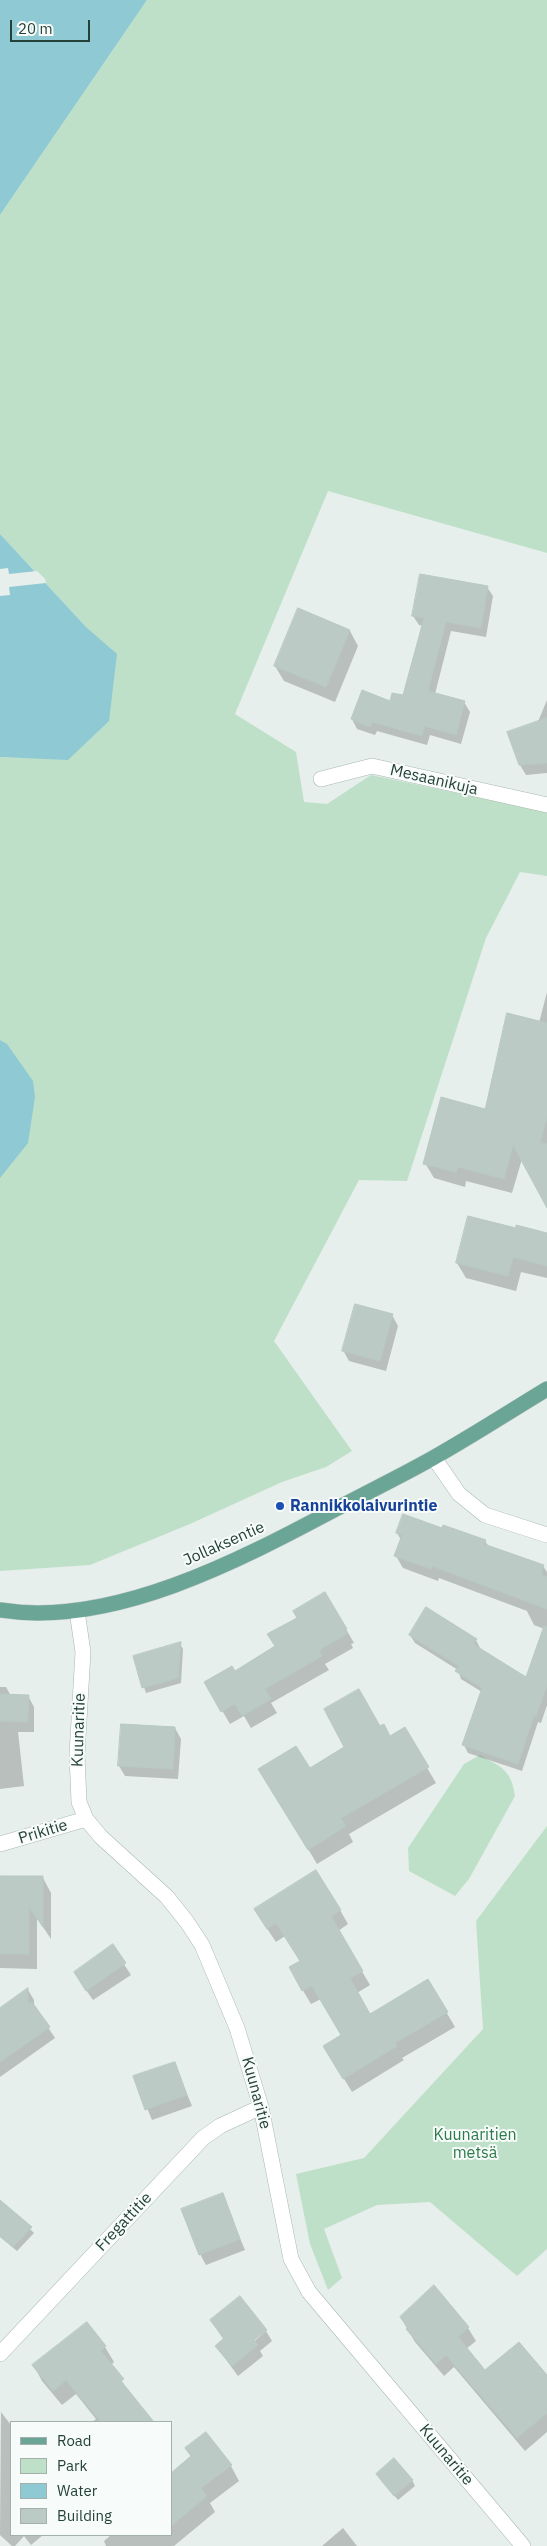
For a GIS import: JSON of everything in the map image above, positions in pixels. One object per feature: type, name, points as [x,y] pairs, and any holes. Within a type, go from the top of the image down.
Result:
[{"type":"main road","name":"Jollaksentie","points":[[0,1610],[20,1613],[77,1612],[210,1573],[276,1541],[434,1458],[547,1389]]},
{"type":"street","name":"Mesaanikuja","points":[[321,779],[372,766],[547,805]]},
{"type":"street","points":[[434,1458],[459,1494],[484,1515],[547,1535]]},
{"type":"street","name":"Kuunaritie","points":[[77,1612],[83,1652],[78,1802],[86,1819],[101,1837],[166,1897],[187,1922],[202,1945],[238,2028],[261,2106],[290,2259],[309,2292],[522,2546]]},
{"type":"street","name":"Prikitie","points":[[0,1844],[86,1819]]},
{"type":"street","name":"Fregattitie","points":[[0,2354],[203,2138],[220,2126],[261,2106]]},
{"type":"green space","points":[[147,0],[547,0],[547,553],[328,491],[235,714],[296,752],[304,802],[327,804],[371,775],[547,812],[547,876],[520,872],[486,938],[407,1181],[359,1180],[274,1341],[352,1451],[326,1467],[282,1482],[190,1524],[90,1565],[0,1571],[0,757],[27,758],[87,628],[0,534],[0,215]]},
{"type":"green space","points":[[480,1755],[504,1770],[511,1780],[515,1796],[469,1879],[455,1896],[409,1871],[408,1848],[464,1764]]},
{"type":"green space","name":"Kuunaritien metsä","points":[[547,1826],[547,2249],[517,2276],[430,2202],[377,2205],[324,2229],[342,2278],[328,2290],[310,2244],[296,2174],[364,2158],[483,2029],[476,1921]]},
{"type":"water","points":[[0,0],[147,0],[0,215]]},
{"type":"water","points":[[0,534],[87,628],[117,654],[109,721],[68,760],[0,757]]},
{"type":"water","points":[[0,1040],[7,1044],[33,1081],[35,1097],[28,1143],[0,1178]]},
{"type":"pier","points":[[8,568],[9,574],[37,571],[45,579],[46,583],[9,587],[10,595],[0,596],[0,569]]},
{"type":"building","points":[[420,574],[488,586],[481,628],[446,622],[428,691],[465,701],[456,735],[425,726],[422,736],[372,722],[370,727],[351,719],[362,690],[390,701],[392,693],[403,695],[424,618],[412,616]]},
{"type":"building","points":[[298,608],[350,630],[326,687],[274,666]]},
{"type":"building","points":[[547,718],[547,763],[519,765],[507,732]]},
{"type":"building","points":[[507,1013],[547,1023],[547,1117],[540,1143],[547,1144],[547,1208],[513,1145],[504,1179],[458,1167],[456,1172],[423,1164],[441,1097],[485,1109]]},
{"type":"building","points":[[468,1216],[516,1228],[516,1225],[547,1233],[547,1266],[513,1257],[508,1276],[456,1263]]},
{"type":"building","points":[[355,1304],[393,1314],[380,1361],[342,1351]]},
{"type":"building","points":[[403,1514],[442,1528],[443,1525],[486,1540],[484,1544],[544,1565],[541,1575],[547,1577],[547,1609],[432,1566],[431,1569],[394,1556],[402,1535],[396,1533]]},
{"type":"building","points":[[325,1592],[347,1629],[345,1630],[347,1634],[319,1650],[322,1656],[265,1689],[271,1699],[242,1716],[235,1704],[221,1712],[204,1682],[232,1666],[235,1671],[275,1646],[267,1634],[297,1618],[293,1611]]},
{"type":"building","points":[[426,1607],[477,1639],[473,1644],[526,1677],[544,1626],[547,1627],[547,1686],[536,1716],[534,1715],[518,1764],[462,1745],[482,1688],[455,1671],[459,1666],[409,1635]]},
{"type":"building","points":[[181,1642],[178,1678],[142,1688],[133,1656]]},
{"type":"building","points":[[359,1689],[380,1726],[384,1724],[390,1736],[405,1727],[429,1767],[341,1818],[346,1826],[308,1850],[258,1769],[296,1746],[310,1768],[344,1747],[324,1709]]},
{"type":"building","points":[[0,1694],[29,1695],[28,1722],[0,1721]]},
{"type":"building","points":[[121,1724],[175,1727],[173,1769],[118,1766]]},
{"type":"building","points":[[316,1870],[341,1910],[331,1916],[363,1971],[350,1978],[370,2014],[428,1979],[448,2012],[395,2043],[397,2046],[343,2079],[323,2046],[341,2035],[312,1986],[302,1991],[289,1967],[300,1961],[276,1923],[267,1929],[254,1909]]},
{"type":"building","points":[[0,1876],[43,1876],[43,1927],[29,1907],[29,1954],[0,1954]]},
{"type":"building","points":[[113,1944],[126,1963],[86,1991],[74,1972]]},
{"type":"building","points":[[28,1988],[28,2004],[32,2002],[50,2027],[0,2062],[0,2008]]},
{"type":"building","points":[[175,2062],[187,2095],[145,2110],[133,2076]]},
{"type":"building","points":[[223,2193],[240,2239],[199,2255],[181,2209]]},
{"type":"building","points":[[0,2200],[32,2227],[13,2247],[0,2236]]},
{"type":"building","points":[[434,2285],[469,2327],[458,2337],[485,2370],[519,2342],[547,2375],[547,2413],[517,2438],[446,2355],[436,2364],[406,2329],[408,2327],[400,2317]]},
{"type":"building","points":[[240,2296],[267,2330],[254,2340],[258,2345],[232,2366],[215,2346],[224,2338],[210,2320]]},
{"type":"building","points":[[87,2322],[106,2346],[101,2351],[124,2379],[121,2381],[153,2421],[100,2421],[66,2380],[53,2391],[32,2365]]},
{"type":"building","points":[[206,2432],[232,2465],[201,2488],[207,2496],[172,2525],[172,2472],[191,2456],[185,2448]]},
{"type":"building","points":[[394,2458],[413,2480],[394,2496],[376,2474]]},
{"type":"place","name":"Rannikkolaivurintie","points":[[280,1506]]}]
